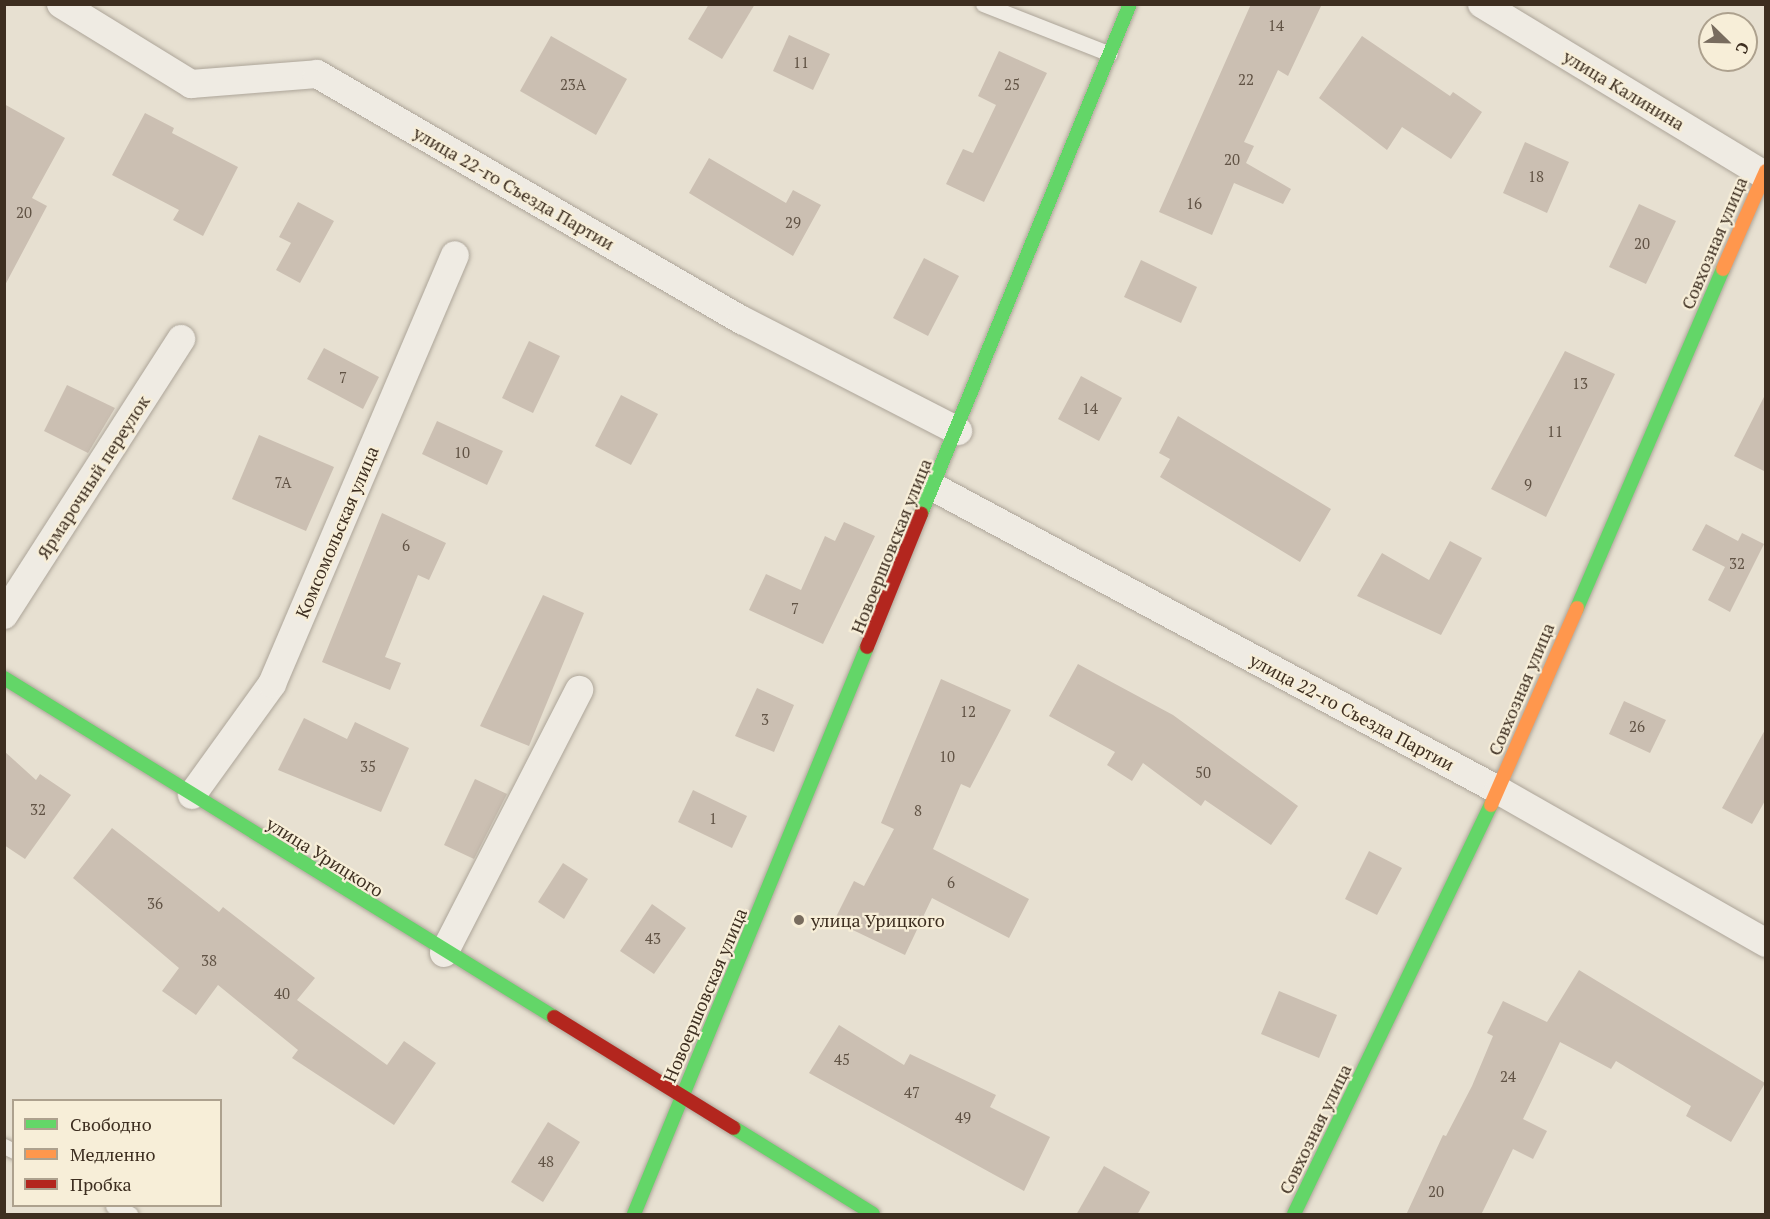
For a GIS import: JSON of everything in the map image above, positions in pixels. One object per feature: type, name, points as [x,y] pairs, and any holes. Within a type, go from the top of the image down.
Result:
[{"type":"street","name":"улица 22-го Съезда Партии","points":[[61,4],[191,84],[317,74],[742,320],[958,431]]},
{"type":"street","name":"Новоершовская улица","points":[[634,1215],[935,488],[1130,4]]},
{"type":"street","name":"улица Калинина","points":[[1482,4],[1765,174]]},
{"type":"street","name":"Совхозная улица","points":[[1294,1215],[1498,790],[1765,174]]},
{"type":"street","name":"Комсомольская улица","points":[[192,795],[272,684],[455,255]]},
{"type":"street","name":"Ярмарочный переулок","points":[[4,615],[181,339]]},
{"type":"street","name":"улица 22-го Съезда Партии","points":[[935,488],[1498,790],[1766,943]]},
{"type":"street","name":"улица Урицкого","points":[[4,678],[681,1099],[873,1215]]},
{"type":"street","points":[[444,952],[579,690]]},
{"type":"lane","points":[[983,4],[1110,54]]},
{"type":"lane","points":[[115,1207],[130,1215]]},
{"type":"building","points":[[709,4],[755,4],[722,59],[688,39]]},
{"type":"building","points":[[1251,4],[1322,4],[1288,76],[1278,70],[1244,142],[1254,146],[1246,163],[1291,189],[1283,204],[1234,183],[1212,235],[1159,212]]},
{"type":"building","points":[[789,35],[830,54],[813,90],[773,71]]},
{"type":"building","points":[[551,36],[627,79],[596,135],[520,91]]},
{"type":"building","points":[[1362,36],[1450,96],[1453,92],[1482,112],[1451,159],[1402,127],[1387,150],[1319,98]]},
{"type":"building","points":[[999,51],[1047,73],[984,202],[946,184],[963,149],[973,153],[996,105],[978,96]]},
{"type":"building","points":[[4,104],[65,138],[32,198],[47,206],[4,287]]},
{"type":"building","points":[[145,113],[174,128],[172,133],[238,167],[203,236],[173,220],[179,210],[112,175]]},
{"type":"building","points":[[1525,142],[1569,162],[1547,213],[1503,193]]},
{"type":"building","points":[[709,158],[786,203],[793,190],[821,205],[793,256],[689,193]]},
{"type":"building","points":[[298,202],[334,221],[300,283],[276,270],[291,243],[279,237]]},
{"type":"building","points":[[1639,204],[1676,221],[1646,284],[1609,267]]},
{"type":"building","points":[[924,258],[959,276],[928,336],[893,318]]},
{"type":"building","points":[[1141,260],[1197,287],[1181,323],[1124,297]]},
{"type":"building","points":[[529,341],[560,356],[533,413],[502,398]]},
{"type":"building","points":[[324,348],[379,377],[363,409],[307,379]]},
{"type":"building","points":[[1565,351],[1615,374],[1546,517],[1491,489]]},
{"type":"building","points":[[1081,376],[1122,398],[1099,441],[1058,419]]},
{"type":"building","points":[[67,385],[115,408],[88,453],[44,431]]},
{"type":"building","points":[[1766,393],[1766,472],[1734,456]]},
{"type":"building","points":[[621,395],[658,414],[631,465],[595,446]]},
{"type":"building","points":[[1178,416],[1331,509],[1300,562],[1160,477],[1170,459],[1159,453]]},
{"type":"building","points":[[437,421],[503,451],[487,485],[422,454]]},
{"type":"building","points":[[259,435],[334,467],[306,531],[232,499]]},
{"type":"building","points":[[382,513],[446,543],[429,580],[418,575],[385,657],[401,663],[390,690],[322,662]]},
{"type":"building","points":[[844,522],[875,536],[823,644],[749,610],[766,574],[801,590],[825,536],[835,541]]},
{"type":"building","points":[[1706,524],[1738,541],[1742,533],[1764,544],[1730,612],[1708,600],[1725,567],[1692,550]]},
{"type":"building","points":[[1450,541],[1482,558],[1441,635],[1357,596],[1382,553],[1429,580]]},
{"type":"building","points":[[543,595],[584,613],[529,746],[480,726]]},
{"type":"building","points":[[1078,664],[1173,715],[1298,806],[1271,845],[1205,800],[1201,806],[1143,763],[1132,781],[1107,765],[1115,752],[1049,716]]},
{"type":"building","points":[[941,679],[1011,710],[970,788],[961,784],[933,849],[1029,899],[1009,938],[932,898],[905,955],[834,921],[854,881],[864,886],[894,829],[881,823]]},
{"type":"building","points":[[757,688],[794,705],[774,752],[735,736]]},
{"type":"building","points":[[1624,701],[1666,720],[1650,753],[1609,734]]},
{"type":"building","points":[[304,718],[347,739],[355,722],[409,748],[381,812],[278,770]]},
{"type":"building","points":[[1766,728],[1766,799],[1752,824],[1722,808]]},
{"type":"building","points":[[4,751],[36,780],[40,774],[71,795],[25,859],[4,845]]},
{"type":"building","points":[[475,779],[507,794],[474,859],[444,845]]},
{"type":"building","points":[[693,790],[747,816],[732,848],[678,822]]},
{"type":"building","points":[[112,828],[219,912],[223,907],[315,978],[297,1000],[387,1065],[404,1041],[436,1063],[394,1125],[292,1058],[298,1050],[218,985],[196,1015],[162,991],[179,968],[73,878]]},
{"type":"building","points":[[1369,851],[1402,868],[1377,915],[1345,899]]},
{"type":"building","points":[[563,863],[588,879],[564,919],[538,902]]},
{"type":"building","points":[[652,904],[686,928],[654,974],[620,951]]},
{"type":"building","points":[[1579,970],[1765,1083],[1731,1142],[1686,1116],[1691,1106],[1616,1061],[1611,1069],[1560,1042],[1523,1119],[1547,1131],[1533,1159],[1513,1149],[1481,1215],[1406,1215],[1443,1135],[1446,1136],[1472,1086],[1493,1036],[1487,1033],[1503,1001],[1547,1022]]},
{"type":"building","points":[[1279,991],[1337,1015],[1319,1058],[1261,1034]]},
{"type":"building","points":[[839,1025],[904,1065],[910,1054],[996,1095],[990,1107],[1050,1137],[1024,1191],[809,1073]]},
{"type":"building","points":[[548,1122],[580,1142],[543,1202],[511,1182]]},
{"type":"building","points":[[1104,1166],[1150,1192],[1137,1215],[1076,1215]]},
{"type":"traffic: fast","points":[[921,514],[1130,4]]},
{"type":"traffic: fast","points":[[1577,608],[1723,269]]},
{"type":"traffic: fast","points":[[634,1214],[867,647]]},
{"type":"traffic: fast","points":[[4,678],[554,1017]]},
{"type":"traffic: fast","points":[[1294,1214],[1491,805]]},
{"type":"traffic: fast","points":[[734,1128],[873,1214]]},
{"type":"traffic: slow","points":[[1723,269],[1766,171]]},
{"type":"traffic: slow","points":[[1491,805],[1577,608]]},
{"type":"traffic: jam","points":[[867,647],[921,514]]},
{"type":"traffic: jam","points":[[554,1017],[734,1128]]},
{"type":"place","name":"улица Урицкого","points":[[799,920]]}]
